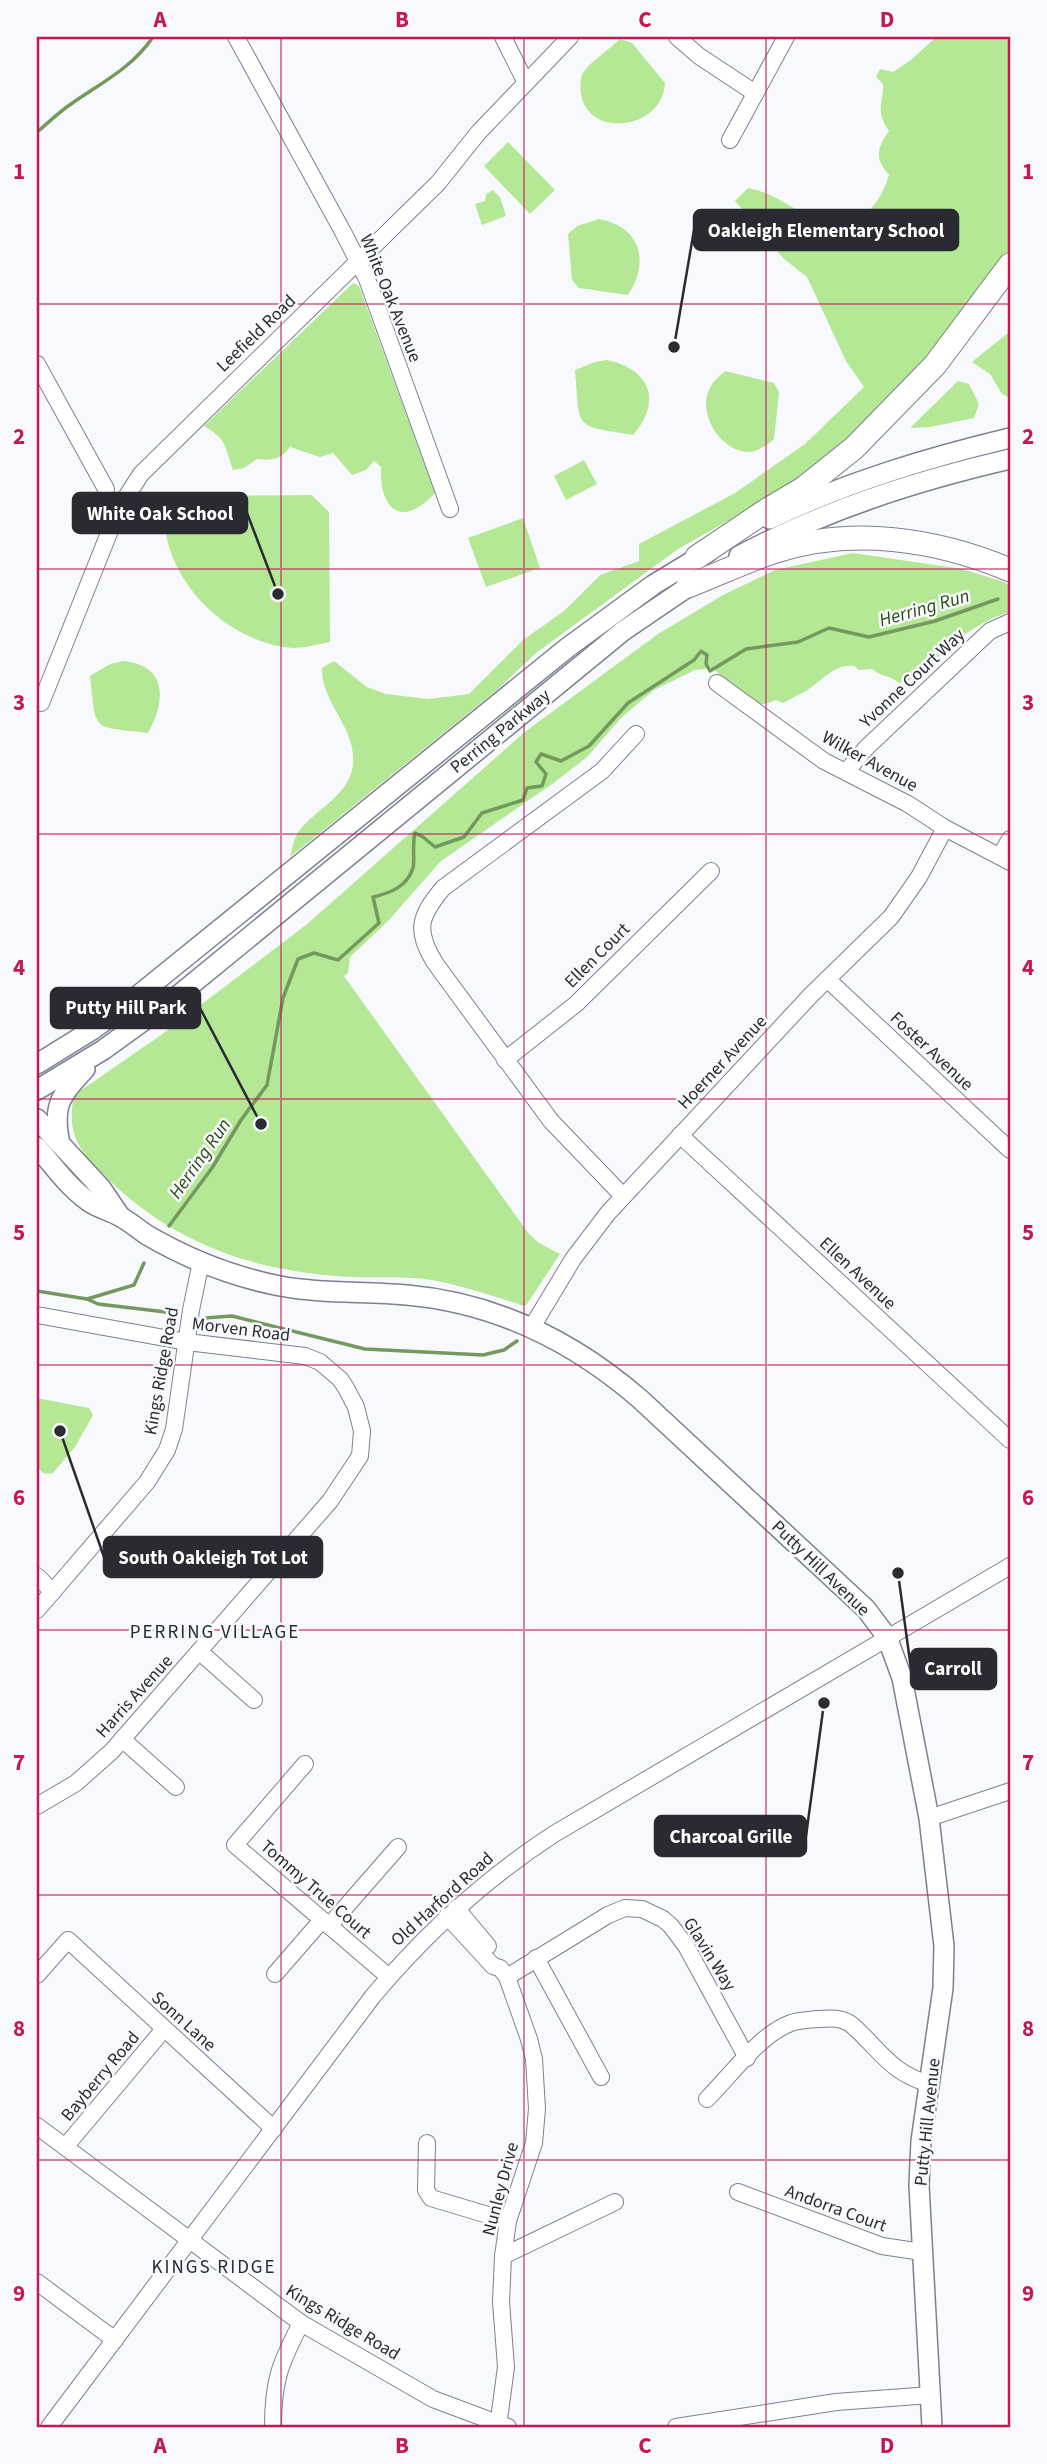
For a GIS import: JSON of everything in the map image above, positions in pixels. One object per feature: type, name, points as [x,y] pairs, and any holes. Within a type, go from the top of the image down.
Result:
[{"type":"highway","points":[[697,558],[804,488],[864,439],[935,365],[1010,265]]},
{"type":"highway","points":[[688,586],[774,552],[827,540],[905,540],[956,550],[1010,570]]},
{"type":"main road","name":"Perring Parkway","points":[[37,1064],[92,1030],[130,1002],[567,648],[642,593],[753,527],[845,486],[909,463],[1010,438]]},
{"type":"main road","name":"Perring Parkway","points":[[37,1090],[103,1050],[175,998],[623,631],[688,586],[760,545],[851,504],[915,482],[1010,458]]},
{"type":"main road","points":[[37,1049],[130,1002]]},
{"type":"main road","points":[[45,1150],[61,1097],[103,1050]]},
{"type":"main road","name":"Putty Hill Avenue","points":[[37,1119],[45,1150],[89,1202],[121,1216],[148,1235],[201,1262],[254,1280],[304,1290],[407,1295],[448,1301],[533,1327],[590,1359],[620,1381],[848,1591],[887,1637],[907,1698],[929,1818],[942,1922],[944,1969],[940,2018],[919,2164],[932,2427]]},
{"type":"street","name":"White Oak Avenue","points":[[236,37],[358,261],[450,509]]},
{"type":"street","points":[[503,37],[526,83]]},
{"type":"street","name":"Leefield Road","points":[[41,703],[119,508],[141,474],[438,183],[478,133],[570,37]]},
{"type":"street","points":[[677,37],[699,56],[755,93]]},
{"type":"street","points":[[730,140],[786,37]]},
{"type":"street","points":[[37,364],[106,489]]},
{"type":"street","name":"Yvonne Court Way","points":[[846,772],[866,748],[989,631],[1010,622]]},
{"type":"street","name":"Wilker Avenue","points":[[718,683],[824,761],[908,804],[945,828],[1005,859]]},
{"type":"street","points":[[623,1196],[562,1134],[505,1059],[426,948],[421,924],[429,905],[443,888],[602,771],[636,734]]},
{"type":"street","name":"Hoerner Avenue","points":[[533,1327],[573,1259],[623,1196],[827,979],[896,911],[919,877],[945,828]]},
{"type":"street","points":[[1005,859],[1010,839]]},
{"type":"street","name":"Ellen Court","points":[[505,1059],[576,1004],[711,871]]},
{"type":"street","name":"Foster Avenue","points":[[827,979],[1010,1150]]},
{"type":"street","name":"Ellen Avenue","points":[[680,1135],[1010,1440]]},
{"type":"street","name":"Kings Ridge Road","points":[[37,1610],[161,1463],[174,1429],[201,1262]]},
{"type":"street","name":"Morven Road","points":[[37,1315],[187,1342],[312,1358],[331,1371],[346,1388]]},
{"type":"street","name":"Harris Avenue","points":[[37,1806],[89,1773],[122,1739],[330,1501],[355,1466],[363,1443],[356,1407],[346,1388]]},
{"type":"street","name":"Old Harford Road","points":[[49,2427],[389,1978],[452,1912],[504,1868],[554,1834],[1010,1566]]},
{"type":"street","points":[[37,1576],[53,1592]]},
{"type":"street","points":[[200,1652],[254,1700]]},
{"type":"street","points":[[122,1739],[176,1787]]},
{"type":"street","name":"Tommy True Court","points":[[305,1764],[235,1845],[389,1978]]},
{"type":"street","points":[[929,1818],[1010,1791]]},
{"type":"street","points":[[275,1973],[398,1846]]},
{"type":"street","name":"Glavin Way","points":[[503,1973],[536,1958],[608,1915],[625,1908],[647,1910],[663,1919],[686,1946],[747,2058]]},
{"type":"street","name":"Nunley Drive","points":[[452,1912],[501,1961],[503,1973],[523,2019],[534,2059],[537,2109],[532,2152],[508,2221],[503,2256],[501,2302],[506,2367],[502,2427]]},
{"type":"street","name":"Sonn Lane","points":[[37,1975],[68,1940],[274,2129]]},
{"type":"street","points":[[536,1958],[601,2077]]},
{"type":"street","points":[[707,2099],[766,2039],[791,2023],[838,2019],[851,2024],[896,2070],[929,2084]]},
{"type":"street","name":"Bayberry Road","points":[[65,2147],[164,2029]]},
{"type":"street","name":"Kings Ridge Road","points":[[37,2126],[301,2323],[433,2399],[502,2427]]},
{"type":"street","points":[[427,2143],[426,2190],[431,2198],[508,2221]]},
{"type":"street","name":"Andorra Court","points":[[738,2192],[882,2246],[922,2252]]},
{"type":"street","points":[[503,2256],[615,2202]]},
{"type":"street","points":[[37,2282],[115,2340]]},
{"type":"street","points":[[273,2427],[275,2386],[281,2361],[301,2323]]},
{"type":"street","points":[[676,2427],[836,2402],[931,2395]]},
{"type":"green space","points":[[936,37],[1010,37],[1010,252],[1006,260],[885,407],[790,486],[678,549],[536,653],[498,689],[290,857],[296,836],[345,786],[353,765],[350,739],[327,693],[322,668],[334,661],[367,687],[386,694],[428,699],[469,694],[523,640],[564,611],[600,575],[639,561],[639,544],[735,493],[805,444],[864,387],[846,361],[807,277],[783,258],[735,201],[748,188],[770,195],[814,218],[850,229],[874,205],[889,175],[879,159],[882,143],[889,131],[881,113],[883,84],[876,77],[880,69],[893,72],[911,60]]},
{"type":"green space","points":[[620,39],[632,43],[665,83],[661,99],[652,111],[625,123],[610,123],[597,118],[587,108],[581,94],[581,80],[586,69]]},
{"type":"green space","points":[[508,142],[555,190],[530,214],[484,166]]},
{"type":"green space","points":[[493,190],[500,197],[506,216],[482,225],[475,204],[485,201],[486,194]]},
{"type":"green space","points":[[599,219],[624,230],[638,248],[639,270],[628,295],[579,288],[572,280],[568,234],[577,226]]},
{"type":"green space","points":[[353,283],[359,286],[435,493],[412,510],[395,510],[389,504],[381,482],[381,467],[374,461],[366,470],[352,475],[333,453],[320,457],[290,447],[276,458],[257,459],[244,468],[233,470],[221,440],[204,426]]},
{"type":"green space","points":[[1009,332],[1010,398],[1002,394],[990,374],[972,362]]},
{"type":"green space","points":[[607,360],[622,364],[633,371],[647,388],[648,410],[633,435],[590,426],[583,422],[580,415],[575,370]]},
{"type":"green space","points":[[725,371],[774,383],[779,392],[774,439],[757,450],[739,451],[730,446],[714,430],[709,419],[706,409],[710,388]]},
{"type":"green space","points":[[958,381],[969,384],[979,404],[974,418],[910,428]]},
{"type":"green space","points":[[584,460],[597,484],[566,500],[554,476]]},
{"type":"green space","points":[[312,495],[329,512],[330,642],[298,648],[273,645],[235,629],[218,617],[189,586],[178,569],[168,544],[164,496]]},
{"type":"green space","points":[[523,518],[540,568],[486,587],[468,538]]},
{"type":"green space","points":[[853,553],[962,569],[1004,582],[1010,586],[1010,612],[972,629],[917,676],[899,683],[872,669],[859,670],[854,666],[847,666],[835,670],[809,689],[783,703],[775,700],[758,704],[741,696],[713,668],[695,670],[654,690],[622,717],[587,757],[441,861],[389,920],[350,957],[348,973],[344,976],[529,1234],[539,1243],[560,1254],[527,1304],[524,1306],[432,1280],[348,1277],[272,1267],[241,1259],[184,1235],[157,1219],[107,1178],[89,1159],[74,1131],[74,1095],[161,1035],[306,925],[526,731],[658,634],[723,595],[775,570]]},
{"type":"green space","points":[[123,661],[138,664],[148,670],[159,687],[158,709],[148,733],[106,727],[96,717],[90,676],[110,664]]},
{"type":"green space","points":[[37,1398],[89,1408],[93,1415],[75,1447],[52,1474],[43,1473],[37,1467]]},
{"type":"waterway","points":[[37,132],[136,58],[153,37]]},
{"type":"waterway","name":"Herring Run","points":[[169,1226],[212,1168],[241,1120],[267,1085],[283,998],[298,959],[314,953],[338,960],[379,923],[373,897],[397,888],[407,880],[414,865],[415,833],[435,847],[464,837],[482,813],[523,800],[527,788],[542,786],[546,774],[536,762],[541,754],[561,761],[589,746],[628,703],[694,660],[701,651],[707,655],[706,664],[710,671],[746,649],[798,642],[829,628],[869,637],[935,621],[998,599]]},
{"type":"waterway","name":"Herring Run","points":[[37,1291],[87,1299],[134,1285],[144,1263]]},
{"type":"waterway","points":[[87,1299],[98,1304],[174,1313]]},
{"type":"waterway","points":[[205,1318],[232,1316],[365,1349],[483,1355],[504,1350],[517,1341]]},
{"type":"place","name":"Oakleigh Elementary School","points":[[674,347]]},
{"type":"place","name":"White Oak School","points":[[278,594]]},
{"type":"place","name":"Putty Hill Park","points":[[261,1124]]},
{"type":"place","name":"South Oakleigh Tot Lot","points":[[60,1431]]},
{"type":"place","name":"Carroll","points":[[898,1573]]},
{"type":"place","name":"Charcoal Grille","points":[[824,1703]]},
{"type":"district","name":"PERRING VILLAGE","points":[[215,1631]]},
{"type":"district","name":"KINGS RIDGE","points":[[214,2266]]}]
